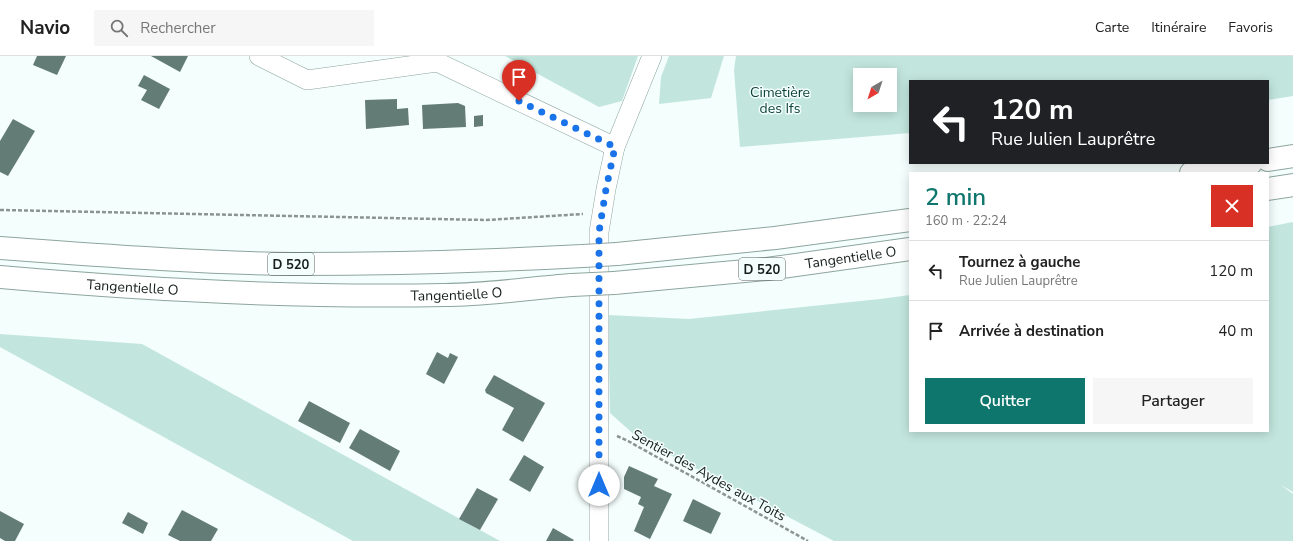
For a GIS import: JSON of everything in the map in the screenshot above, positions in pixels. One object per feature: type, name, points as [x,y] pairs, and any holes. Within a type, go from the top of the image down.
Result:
[{"type":"main road","points":[[1269,160],[1293,156]]},
{"type":"main road","points":[[1197,172],[1245,164]]},
{"type":"main road","points":[[1269,189],[1293,185]]},
{"type":"main road","name":"Tangentielle O","points":[[0,248],[139,258],[295,264],[443,263],[617,254],[775,238],[909,220]]},
{"type":"main road","name":"Tangentielle O","points":[[0,277],[117,287],[291,294],[446,296],[572,284],[614,283],[768,269],[909,248]]},
{"type":"street","points":[[259,56],[307,80],[437,62],[615,147]]},
{"type":"street","points":[[599,541],[599,232],[615,147],[652,56]]},
{"type":"path","points":[[0,210],[486,220],[602,213]]},
{"type":"path","name":"Sentier des Aydes aux Toits","points":[[599,429],[628,441],[808,541]]},
{"type":"green space","points":[[505,56],[638,56],[622,101],[599,107]]},
{"type":"green space","points":[[669,56],[724,56],[711,98],[659,104],[661,77]]},
{"type":"green space","name":"Cimetière des Ifs","points":[[736,56],[1293,56],[1293,96],[1269,100],[1269,80],[909,80],[909,133],[740,147],[734,70]]},
{"type":"green space","points":[[1293,222],[1293,492],[1281,485],[1293,494],[1293,541],[834,541],[638,438],[610,413],[608,315],[689,319],[909,295],[909,432],[1269,432],[1269,227]]},
{"type":"green space","points":[[0,334],[142,344],[500,541],[353,541],[0,347]]},
{"type":"building","points":[[37,56],[66,56],[57,75],[33,65]]},
{"type":"building","points":[[151,56],[188,56],[180,72]]},
{"type":"building","points":[[144,75],[170,89],[159,109],[141,100],[147,90],[138,86]]},
{"type":"building","points":[[397,99],[397,109],[408,108],[409,125],[366,129],[365,100]]},
{"type":"building","points":[[458,103],[465,106],[466,127],[423,129],[422,105]]},
{"type":"building","points":[[483,115],[483,126],[474,127],[474,116]]},
{"type":"building","points":[[13,119],[35,131],[8,176],[0,172],[0,141]]},
{"type":"building","points":[[437,352],[448,358],[450,353],[458,357],[444,384],[426,374]]},
{"type":"building","points":[[494,375],[545,403],[523,442],[502,430],[514,408],[486,393],[485,390]]},
{"type":"building","points":[[309,401],[350,423],[340,443],[298,421]]},
{"type":"building","points":[[360,429],[400,451],[390,471],[349,448]]},
{"type":"building","points":[[524,455],[544,467],[530,492],[509,480]]},
{"type":"building","points":[[629,466],[658,479],[654,486],[672,494],[650,539],[634,531],[644,507],[638,504],[641,497],[624,489],[624,477]]},
{"type":"building","points":[[477,488],[498,499],[480,530],[459,519]]},
{"type":"building","points":[[693,499],[721,513],[711,534],[683,521]]},
{"type":"building","points":[[182,510],[218,529],[211,541],[180,541],[168,535]]},
{"type":"building","points":[[0,511],[24,524],[15,541],[5,541],[0,538]]},
{"type":"building","points":[[128,512],[148,523],[143,534],[122,523]]},
{"type":"building","points":[[553,528],[574,540],[546,541]]},
{"type":"route","points":[[519,101],[615,147],[599,232],[599,485]]}]
